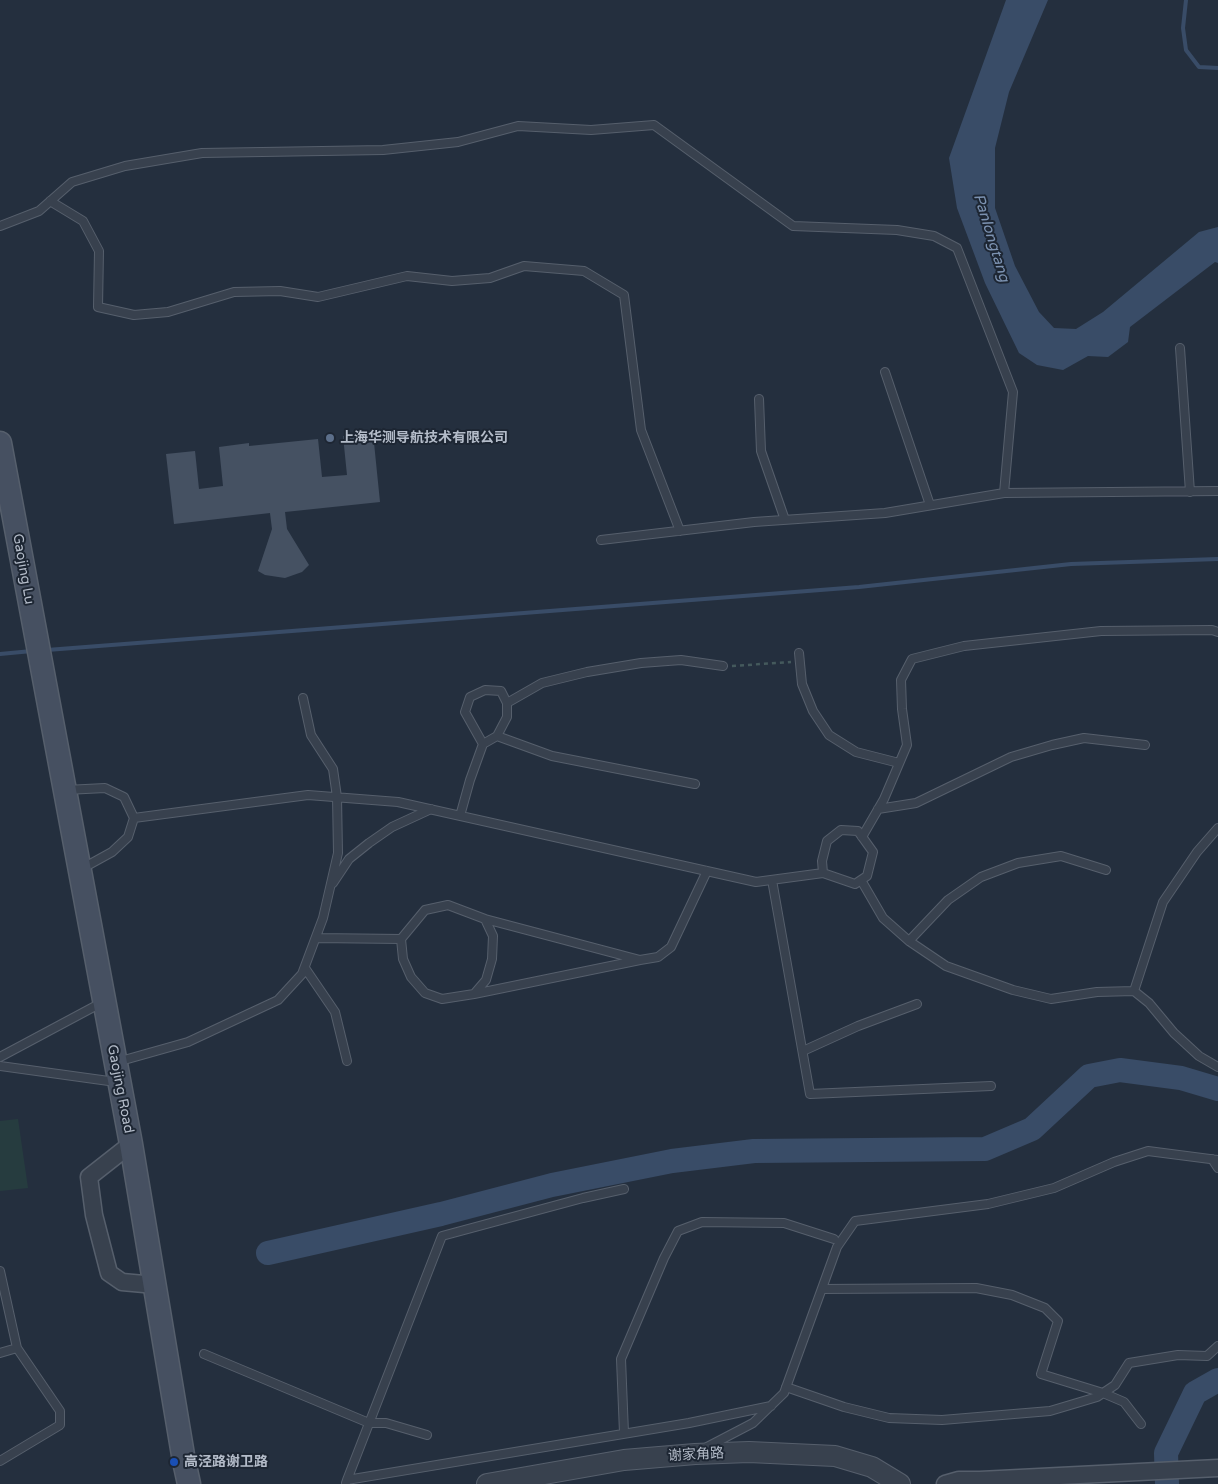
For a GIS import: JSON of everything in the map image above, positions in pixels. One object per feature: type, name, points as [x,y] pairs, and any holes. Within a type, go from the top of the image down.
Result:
[{"type":"main road","name":"Gaojing Lu","points":[[0,443],[4,487],[20,555],[46,694]]},
{"type":"main road","name":"Gaojing Road","points":[[46,694],[116,1073],[131,1144],[189,1484]]},
{"type":"street","points":[[131,1144],[88,1177],[94,1215],[109,1274],[122,1282],[155,1285]]},
{"type":"street","name":"谢家角路","points":[[487,1484],[624,1460],[749,1452],[834,1456],[872,1467],[900,1484]]},
{"type":"street","points":[[945,1484],[959,1480],[977,1482],[1214,1468]]},
{"type":"lane","points":[[0,226],[39,211],[72,182],[125,166],[202,153],[384,150],[458,142],[518,126],[591,130],[654,125],[793,226],[898,230],[934,236],[957,248],[1013,392],[1004,493]]},
{"type":"lane","points":[[50,201],[83,221],[99,252],[98,307],[134,315],[168,312],[234,292],[280,291],[318,297],[407,276],[452,281],[490,278],[524,266],[584,271],[624,295],[641,430],[680,531]]},
{"type":"lane","points":[[1180,348],[1190,492]]},
{"type":"lane","points":[[885,372],[930,505]]},
{"type":"lane","points":[[759,400],[761,451],[785,520]]},
{"type":"lane","points":[[601,540],[785,520],[885,513],[1004,493],[1218,491]]},
{"type":"lane","points":[[862,837],[878,809],[907,745],[902,709],[901,680],[912,659],[964,646],[1101,632],[1212,630],[1218,632]]},
{"type":"lane","points":[[799,653],[802,684],[813,712],[829,735],[856,752],[899,763]]},
{"type":"lane","points":[[507,703],[542,683],[632,664],[681,660],[723,666]]},
{"type":"lane","points":[[460,816],[470,780],[484,744],[497,736],[507,717],[507,703],[501,691],[485,690],[470,697],[465,712],[484,744]]},
{"type":"lane","points":[[0,1066],[116,1073],[278,1000],[302,974],[316,938],[338,853],[337,797],[333,769],[311,735],[303,698]]},
{"type":"lane","points":[[497,736],[552,756],[695,784]]},
{"type":"lane","points":[[878,809],[916,803],[1011,756],[1052,745],[1084,738],[1145,745]]},
{"type":"lane","points":[[64,790],[105,788],[124,797],[134,818],[128,837],[112,852],[79,870]]},
{"type":"lane","points":[[134,818],[308,795],[398,802],[756,882],[823,873],[855,884],[867,876],[873,852],[858,831],[841,830],[827,841],[822,861],[823,873]]},
{"type":"lane","points":[[330,887],[349,859],[369,843],[392,827],[431,809]]},
{"type":"lane","points":[[1134,991],[1163,902],[1197,852],[1218,828]]},
{"type":"lane","points":[[909,941],[948,900],[980,877],[1018,863],[1061,856],[1106,870]]},
{"type":"lane","points":[[640,960],[486,919],[448,905],[425,910],[401,939],[403,959],[411,977],[425,993],[442,999],[658,957],[671,947],[707,871]]},
{"type":"lane","points":[[772,880],[810,1094],[991,1086]]},
{"type":"lane","points":[[861,880],[882,918],[909,941],[946,966],[1014,990],[1051,999],[1097,992],[1134,991],[1149,1003],[1174,1033],[1199,1056],[1218,1068]]},
{"type":"lane","points":[[474,994],[486,980],[492,959],[493,936],[486,919]]},
{"type":"lane","points":[[316,938],[401,939]]},
{"type":"lane","points":[[305,968],[335,1012],[347,1061]]},
{"type":"lane","points":[[0,1056],[103,1002]]},
{"type":"lane","points":[[802,1050],[917,1004]]},
{"type":"lane","points":[[695,1454],[754,1423],[784,1393],[837,1246],[855,1221],[988,1204],[1054,1188],[1114,1162],[1148,1151],[1215,1160],[1218,1168]]},
{"type":"lane","points":[[346,1482],[442,1236],[583,1198],[624,1189]]},
{"type":"lane","points":[[624,1433],[621,1359],[664,1258],[678,1231],[702,1222],[784,1224],[834,1238]]},
{"type":"lane","points":[[0,1271],[17,1348],[60,1411],[60,1425],[0,1461]]},
{"type":"lane","points":[[822,1289],[976,1288],[1012,1295],[1045,1308],[1058,1321],[1041,1374],[1103,1393],[1124,1402],[1141,1424]]},
{"type":"lane","points":[[0,1353],[17,1348]]},
{"type":"lane","points":[[786,1387],[844,1407],[889,1418],[942,1420],[1050,1411],[1097,1397],[1115,1385],[1130,1363],[1178,1355],[1206,1356],[1217,1348]]},
{"type":"lane","points":[[204,1354],[369,1423],[386,1423],[427,1435]]},
{"type":"lane","points":[[346,1482],[771,1406]]},
{"type":"path","points":[[723,666],[800,662]]},
{"type":"green space","points":[[18,1119],[28,1188],[0,1191],[0,1121]]},
{"type":"water","points":[[1006,0],[1048,0],[1009,92],[995,148],[995,208],[1015,266],[1039,312],[1054,328],[1076,329],[1103,312],[1199,232],[1218,227],[1218,263],[1215,262],[1130,327],[1128,342],[1108,357],[1088,356],[1063,370],[1037,365],[1019,353],[985,283],[957,208],[949,158]]},
{"type":"building","points":[[373,433],[380,502],[285,512],[287,529],[309,565],[302,572],[285,578],[265,575],[258,571],[272,529],[270,513],[174,524],[166,454],[195,451],[199,489],[223,486],[219,447],[249,443],[249,446],[318,439],[322,477],[347,475],[343,436]]},
{"type":"waterway","points":[[1186,0],[1183,28],[1186,50],[1199,67],[1218,68]]},
{"type":"waterway","points":[[47,650],[859,587],[1071,564],[1218,559]]},
{"type":"waterway","points":[[0,654],[32,651]]},
{"type":"waterway","points":[[268,1253],[441,1214],[552,1185],[672,1161],[754,1151],[985,1149],[1032,1129],[1089,1076],[1120,1070],[1181,1078],[1218,1089]]},
{"type":"waterway","name":"Panlongtang","points":[[1167,1484],[1166,1453],[1195,1393],[1218,1380]]},
{"type":"place","name":"上海华测导航技术有限公司","points":[[330,438]]},
{"type":"place","name":"高泾路谢卫路","points":[[174,1462]]}]
